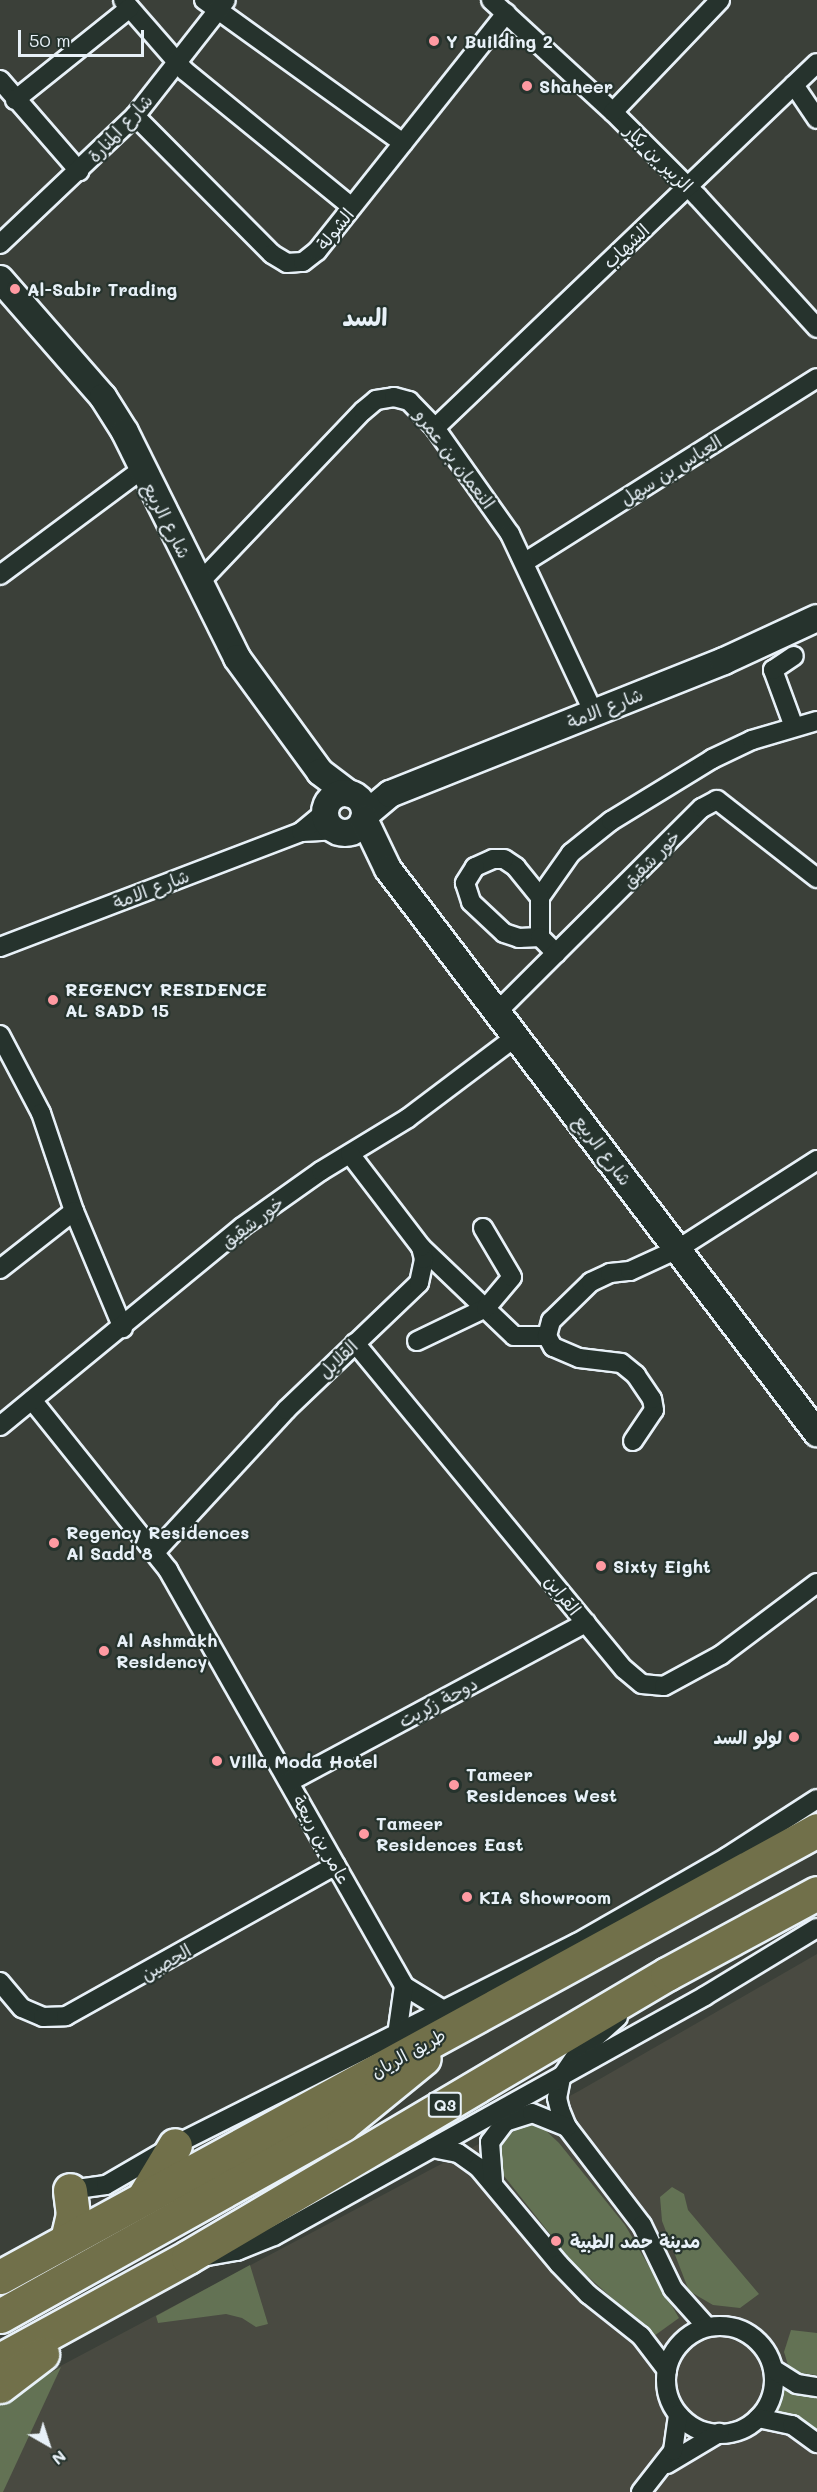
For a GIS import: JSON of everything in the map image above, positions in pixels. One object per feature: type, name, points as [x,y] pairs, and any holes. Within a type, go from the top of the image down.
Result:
[{"type":"highway","name":"طريق الريان","points":[[0,2277],[143,2199],[449,2020],[817,1830]]},
{"type":"highway","name":"Q3","points":[[0,2360],[188,2257],[667,1974],[817,1893]]},
{"type":"highway","points":[[0,2316],[343,2124],[390,2090],[449,2020]]},
{"type":"highway","points":[[143,2199],[175,2145]]},
{"type":"highway","points":[[0,2250],[36,2241],[63,2242],[73,2215],[70,2190]]},
{"type":"highway","points":[[0,2386],[45,2351],[74,2318]]},
{"type":"street","name":"الزبير بن بكار","points":[[491,0],[613,112],[688,188],[817,328]]},
{"type":"street","points":[[613,112],[720,0]]},
{"type":"street","points":[[215,3],[403,143]]},
{"type":"street","name":"شارع المنارة","points":[[0,244],[135,116],[178,63],[215,3]]},
{"type":"street","points":[[15,100],[126,4],[178,63],[352,207]]},
{"type":"street","name":"الشولة","points":[[135,116],[272,254],[287,263],[311,258],[506,13]]},
{"type":"street","name":"الشهاب","points":[[435,428],[817,63]]},
{"type":"street","points":[[0,80],[79,171]]},
{"type":"street","points":[[794,85],[817,119]]},
{"type":"street","name":"شارع الربيع","points":[[0,279],[103,397],[125,432],[141,470],[237,658],[320,772],[346,813],[817,1433]]},
{"type":"street","name":"العباس بن سهل","points":[[525,562],[817,378]]},
{"type":"street","name":"النعمان بن عمرو","points":[[199,583],[376,400],[394,397],[409,401],[435,428],[493,508],[525,562],[594,713]]},
{"type":"street","points":[[0,575],[141,470]]},
{"type":"street","name":"شارع الامة","points":[[0,947],[301,832],[390,794],[724,661],[817,618]]},
{"type":"street","points":[[794,656],[773,670],[794,727]]},
{"type":"street","points":[[556,953],[540,937],[540,897],[571,853],[611,821],[712,759],[752,740],[817,721]]},
{"type":"street","name":"خور شقيق","points":[[498,1011],[702,808],[717,800],[817,878]]},
{"type":"street","points":[[540,897],[516,867],[504,859],[493,859],[475,867],[465,883],[471,902],[504,933],[519,938],[540,937]]},
{"type":"street","points":[[0,1035],[6,1059],[41,1113],[74,1211],[123,1328]]},
{"type":"street","name":"خور شقيق","points":[[0,1426],[123,1328],[242,1227],[408,1118],[517,1036]]},
{"type":"street","points":[[350,1154],[421,1247],[514,1336],[547,1336]]},
{"type":"street","points":[[547,1336],[556,1314],[591,1282],[610,1273],[630,1271],[678,1249],[817,1160]]},
{"type":"street","points":[[0,1269],[74,1211]]},
{"type":"street","points":[[417,1341],[486,1308],[513,1277],[483,1228]]},
{"type":"street","name":"القلايل","points":[[156,1551],[286,1410],[419,1283],[423,1272],[421,1247]]},
{"type":"street","points":[[547,1336],[553,1347],[579,1358],[621,1363],[636,1375],[652,1399],[654,1410],[633,1441]]},
{"type":"street","name":"القراين","points":[[355,1343],[632,1678],[653,1686],[664,1686],[742,1642],[817,1583]]},
{"type":"street","name":"عامر بن ربيعة","points":[[32,1400],[156,1551],[404,1986],[449,2020]]},
{"type":"street","name":"دوحة زكريت","points":[[289,1782],[586,1623]]},
{"type":"street","name":"طريق الريان","points":[[70,2190],[106,2185],[175,2145],[397,2035],[449,2020],[727,1857],[817,1799]]},
{"type":"street","name":"الحصين","points":[[0,1982],[22,2008],[43,2017],[66,2016],[336,1865]]},
{"type":"street","points":[[188,2257],[218,2256],[256,2245],[561,2078],[817,1928]]},
{"type":"street","points":[[667,1974],[576,2054],[561,2078],[557,2098],[567,2127],[636,2216],[673,2289],[707,2327]]},
{"type":"street","points":[[397,2035],[404,1986]]},
{"type":"street","points":[[494,2183],[490,2142],[505,2122],[532,2113],[567,2127]]},
{"type":"street","points":[[432,2148],[458,2153],[494,2183],[559,2264],[640,2336],[667,2370]]},
{"type":"street","points":[[729,2326],[749,2334],[765,2349],[773,2368],[770,2400],[758,2418],[740,2430],[719,2433],[696,2428],[678,2414],[668,2393],[667,2370],[681,2343],[707,2327],[729,2326]]},
{"type":"street","points":[[773,2368],[796,2384],[817,2387]]},
{"type":"street","points":[[641,2492],[663,2467],[676,2442],[678,2414]]},
{"type":"street","points":[[758,2418],[792,2425],[817,2443]]},
{"type":"street","points":[[663,2467],[719,2433]]},
{"type":"shaded area","name":"مدينة حمد الطبية","points":[[817,1954],[817,2492],[0,2492],[19,2388],[579,2091]]},
{"type":"green space","points":[[525,2123],[541,2126],[559,2143],[625,2225],[679,2318],[654,2336],[573,2263],[500,2171],[495,2154],[499,2142]]},
{"type":"green space","points":[[672,2187],[684,2194],[688,2210],[759,2294],[740,2308],[713,2305],[689,2291],[662,2221],[660,2197]]},
{"type":"green space","points":[[250,2265],[268,2324],[256,2327],[242,2318],[226,2314],[158,2323],[156,2316]]},
{"type":"green space","points":[[791,2330],[817,2333],[817,2375],[799,2373],[788,2365],[784,2352]]},
{"type":"green space","points":[[61,2367],[3,2492],[0,2492],[0,2402]]},
{"type":"green space","points":[[779,2382],[797,2393],[817,2394],[817,2432],[793,2415],[771,2411]]},
{"type":"place","name":"Y Building 2","points":[[434,41]]},
{"type":"place","name":"Shaheer","points":[[527,86]]},
{"type":"place","name":"Al-Sabir Trading","points":[[15,289]]},
{"type":"place","name":"REGENCY RESIDENCE AL SADD 15","points":[[53,1000]]},
{"type":"place","name":"Regency Residences Al Sadd 8","points":[[54,1543]]},
{"type":"place","name":"Sixty Eight","points":[[601,1566]]},
{"type":"place","name":"Al Ashmakh Residency","points":[[104,1651]]},
{"type":"place","name":"لولو السد","points":[[794,1737]]},
{"type":"place","name":"Villa Moda Hotel","points":[[217,1761]]},
{"type":"place","name":"Tameer Residences West","points":[[454,1785]]},
{"type":"place","name":"Tameer Residences East","points":[[364,1834]]},
{"type":"place","name":"KIA Showroom","points":[[467,1897]]},
{"type":"place","name":"مدينة حمد الطبية","points":[[556,2241]]},
{"type":"district","name":"السد","points":[[365,317]]}]
